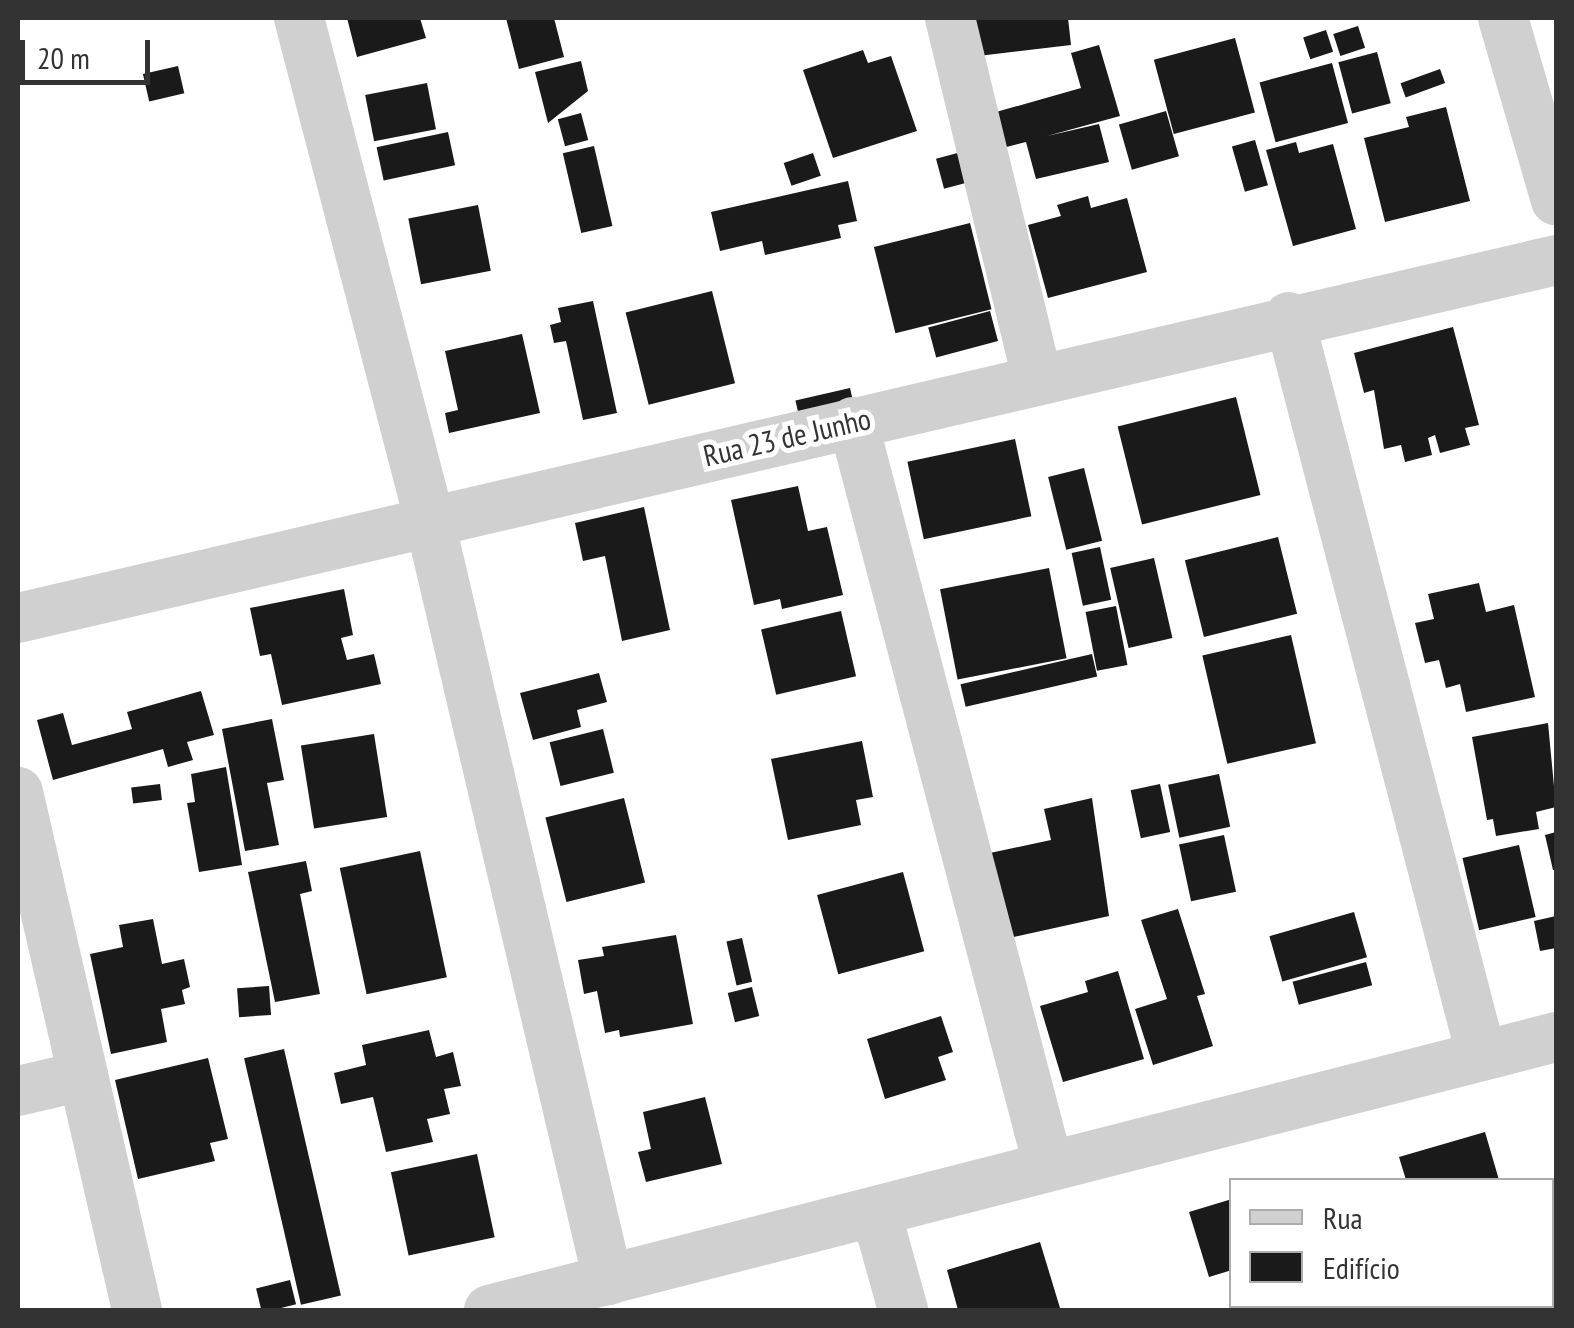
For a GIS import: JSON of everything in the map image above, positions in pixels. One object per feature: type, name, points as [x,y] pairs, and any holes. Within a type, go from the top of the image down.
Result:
[{"type":"street","points":[[299,18],[430,518],[608,1280]]},
{"type":"street","points":[[950,18],[1038,377]]},
{"type":"street","points":[[1503,18],[1556,200]]},
{"type":"street","name":"Rua 23 de Junho","points":[[18,618],[1288,317],[1556,260]]},
{"type":"street","points":[[1288,317],[1481,1054]]},
{"type":"street","points":[[853,422],[1048,1164]]},
{"type":"street","points":[[18,792],[137,1310]]},
{"type":"street","points":[[490,1310],[877,1216],[1048,1164],[1481,1054],[1556,1040]]},
{"type":"street","points":[[18,1091],[83,1076]]},
{"type":"street","points":[[877,1216],[903,1310]]},
{"type":"building","points":[[347,18],[420,18],[426,38],[357,57]]},
{"type":"building","points":[[506,18],[554,18],[564,57],[519,69]]},
{"type":"building","points":[[974,18],[1068,18],[1071,45],[978,56]]},
{"type":"building","points":[[1358,26],[1365,48],[1340,56],[1333,34]]},
{"type":"building","points":[[1326,30],[1333,52],[1310,59],[1303,37]]},
{"type":"building","points":[[1235,38],[1255,112],[1174,134],[1154,60]]},
{"type":"building","points":[[1099,45],[1120,116],[1047,136],[1099,124],[1109,162],[1036,179],[1026,142],[991,151],[982,116],[1081,88],[1071,53]]},
{"type":"building","points":[[863,50],[868,63],[891,56],[917,131],[833,158],[803,70]]},
{"type":"building","points":[[1377,52],[1391,103],[1352,114],[1338,62]]},
{"type":"building","points":[[581,61],[588,91],[548,123],[535,72]]},
{"type":"building","points":[[1332,63],[1348,123],[1276,142],[1260,82]]},
{"type":"building","points":[[178,66],[184,93],[149,101],[143,74]]},
{"type":"building","points":[[1440,69],[1445,83],[1406,97],[1401,83]]},
{"type":"building","points":[[427,83],[436,129],[374,141],[365,95]]},
{"type":"building","points":[[1446,107],[1470,201],[1385,222],[1364,138],[1409,127],[1406,117]]},
{"type":"building","points":[[1166,111],[1179,156],[1132,170],[1119,125]]},
{"type":"building","points":[[581,113],[588,140],[565,146],[558,119]]},
{"type":"building","points":[[448,132],[455,165],[384,180],[377,147]]},
{"type":"building","points":[[1255,140],[1268,185],[1245,192],[1232,147]]},
{"type":"building","points":[[1296,142],[1299,153],[1333,144],[1356,229],[1293,246],[1266,150]]},
{"type":"building","points":[[594,146],[612,226],[581,233],[563,153]]},
{"type":"building","points":[[965,151],[973,181],[944,189],[936,159]]},
{"type":"building","points":[[813,153],[821,176],[792,186],[784,163]]},
{"type":"building","points":[[848,181],[857,221],[838,225],[841,238],[765,255],[762,241],[720,251],[711,212]]},
{"type":"building","points":[[1088,196],[1091,208],[1127,198],[1147,272],[1048,298],[1028,225],[1061,216],[1057,205]]},
{"type":"building","points":[[478,205],[491,271],[421,284],[408,219]]},
{"type":"building","points":[[970,223],[992,309],[895,333],[874,247]]},
{"type":"building","points":[[712,291],[735,383],[649,405],[626,313]]},
{"type":"building","points":[[593,301],[617,413],[583,420],[566,341],[554,343],[550,325],[561,322],[558,308]]},
{"type":"building","points":[[990,311],[998,341],[936,358],[928,328]]},
{"type":"building","points":[[1453,327],[1479,425],[1465,428],[1470,445],[1440,453],[1435,435],[1428,438],[1432,455],[1405,462],[1401,445],[1384,449],[1374,390],[1364,393],[1354,353]]},
{"type":"building","points":[[522,334],[540,413],[449,433],[445,413],[458,410],[445,351]]},
{"type":"building","points":[[850,388],[854,406],[799,418],[795,401]]},
{"type":"building","points":[[1236,397],[1260,495],[1142,525],[1118,427]]},
{"type":"building","points":[[1015,439],[1031,516],[924,539],[907,462]]},
{"type":"building","points":[[1084,468],[1102,541],[1066,550],[1048,477]]},
{"type":"building","points":[[798,486],[808,531],[827,527],[843,595],[782,609],[780,599],[754,605],[731,500]]},
{"type":"building","points":[[644,507],[670,630],[622,641],[605,556],[583,561],[575,523]]},
{"type":"building","points":[[1278,537],[1297,614],[1204,637],[1185,560]]},
{"type":"building","points":[[1100,547],[1111,600],[1083,606],[1072,553]]},
{"type":"building","points":[[1154,558],[1172,638],[1129,648],[1110,568]]},
{"type":"building","points":[[1049,568],[1067,658],[958,679],[940,589]]},
{"type":"building","points":[[1479,583],[1486,612],[1514,605],[1535,697],[1466,712],[1460,684],[1446,688],[1439,660],[1425,663],[1415,623],[1434,619],[1428,594]]},
{"type":"building","points":[[344,589],[353,635],[341,638],[347,660],[374,654],[381,684],[282,705],[271,654],[260,656],[250,608]]},
{"type":"building","points":[[1116,606],[1127,665],[1097,671],[1086,612]]},
{"type":"building","points":[[841,611],[856,676],[776,695],[761,629]]},
{"type":"building","points":[[1291,635],[1316,743],[1227,764],[1202,655]]},
{"type":"building","points":[[1092,654],[1097,676],[966,707],[960,684]]},
{"type":"building","points":[[599,673],[607,702],[577,710],[581,727],[533,740],[520,693]]},
{"type":"building","points":[[201,691],[214,735],[187,742],[193,760],[168,767],[163,749],[53,780],[37,720],[63,713],[72,745],[132,729],[127,712]]},
{"type":"building","points":[[272,719],[284,780],[267,783],[279,845],[245,851],[222,729]]},
{"type":"building","points":[[1548,723],[1556,807],[1536,812],[1539,829],[1496,836],[1493,819],[1487,820],[1472,737]]},
{"type":"building","points":[[603,729],[614,773],[561,786],[550,742]]},
{"type":"building","points":[[374,734],[387,817],[314,829],[301,746]]},
{"type":"building","points":[[862,741],[873,797],[856,800],[861,825],[788,840],[771,759]]},
{"type":"building","points":[[226,767],[242,865],[199,872],[187,803],[195,802],[191,774]]},
{"type":"building","points":[[1219,774],[1230,827],[1179,838],[1168,785]]},
{"type":"building","points":[[160,784],[162,800],[133,803],[131,788]]},
{"type":"building","points":[[1160,784],[1170,832],[1141,838],[1131,790]]},
{"type":"building","points":[[624,798],[645,882],[566,902],[545,818]]},
{"type":"building","points":[[1092,798],[1109,916],[1009,938],[990,853],[1051,840],[1044,809]]},
{"type":"building","points":[[1556,832],[1556,870],[1553,870],[1545,835]]},
{"type":"building","points":[[1224,835],[1236,892],[1191,901],[1179,845]]},
{"type":"building","points":[[1519,845],[1536,917],[1479,930],[1462,858]]},
{"type":"building","points":[[420,851],[447,977],[367,994],[340,868]]},
{"type":"building","points":[[306,861],[312,891],[300,894],[320,994],[275,1002],[248,872]]},
{"type":"building","points":[[903,872],[924,951],[838,974],[817,895]]},
{"type":"building","points":[[1178,909],[1205,994],[1197,996],[1213,1046],[1153,1065],[1135,1009],[1167,999],[1141,920]]},
{"type":"building","points":[[1354,912],[1367,957],[1282,981],[1269,936]]},
{"type":"building","points":[[1556,916],[1556,948],[1540,951],[1534,921]]},
{"type":"building","points":[[153,919],[162,964],[184,959],[190,987],[182,990],[185,1004],[161,1009],[167,1042],[111,1054],[90,954],[123,947],[119,925]]},
{"type":"building","points":[[676,935],[693,1024],[620,1037],[619,1030],[605,1033],[597,991],[584,994],[578,960],[604,956],[602,947]]},
{"type":"building","points":[[742,938],[752,982],[737,985],[726,942]]},
{"type":"building","points":[[1366,962],[1372,985],[1299,1005],[1293,982]]},
{"type":"building","points":[[1118,971],[1144,1059],[1063,1082],[1040,1006],[1088,992],[1085,981]]},
{"type":"building","points":[[269,986],[271,1015],[239,1017],[237,988]]},
{"type":"building","points":[[752,987],[759,1016],[735,1022],[728,993]]},
{"type":"building","points":[[941,1016],[953,1052],[938,1057],[946,1080],[885,1099],[867,1039]]},
{"type":"building","points":[[429,1030],[436,1057],[453,1052],[461,1086],[444,1089],[450,1114],[427,1119],[433,1142],[386,1152],[373,1097],[341,1104],[334,1073],[366,1065],[362,1045]]},
{"type":"building","points":[[284,1049],[341,1296],[301,1305],[244,1058]]},
{"type":"building","points":[[208,1058],[228,1139],[210,1143],[215,1161],[138,1179],[115,1080]]},
{"type":"building","points":[[705,1097],[722,1164],[646,1182],[638,1152],[651,1149],[643,1112]]},
{"type":"building","points":[[1485,1132],[1498,1178],[1405,1178],[1399,1157]]},
{"type":"building","points":[[477,1154],[495,1237],[409,1255],[391,1172]]},
{"type":"building","points":[[1229,1200],[1229,1271],[1209,1277],[1189,1212]]},
{"type":"building","points":[[1040,1242],[1060,1308],[958,1310],[947,1270]]},
{"type":"building","points":[[290,1280],[296,1304],[261,1310],[256,1288]]}]
